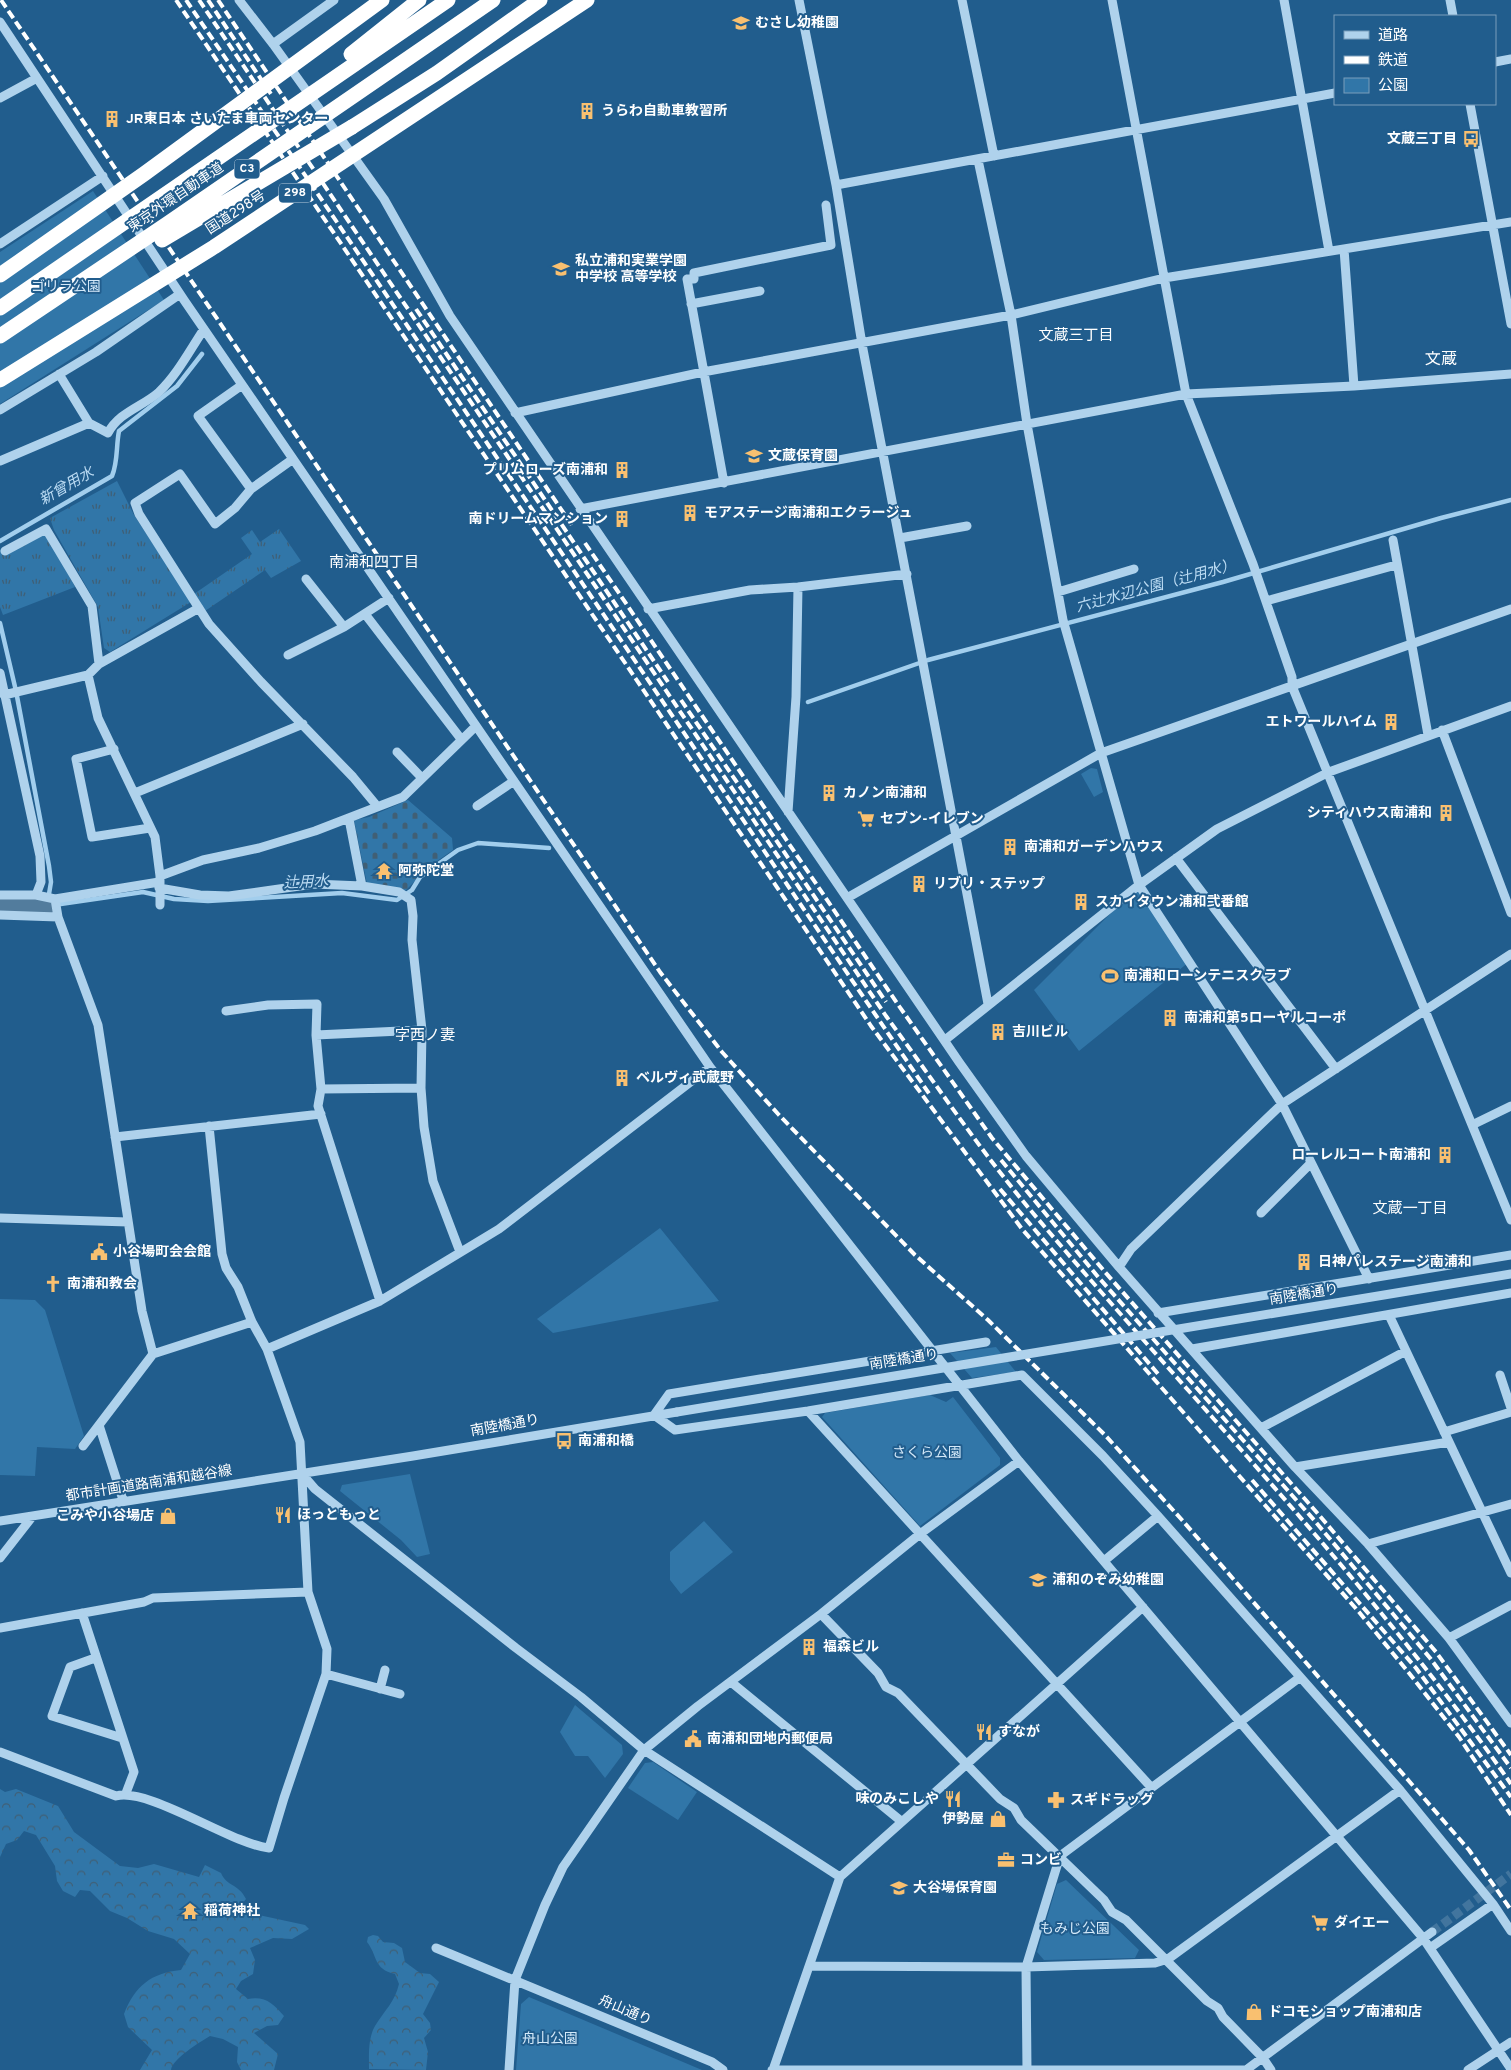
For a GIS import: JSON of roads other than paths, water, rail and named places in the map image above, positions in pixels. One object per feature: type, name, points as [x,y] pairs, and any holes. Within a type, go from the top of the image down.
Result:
[{"type":"highway","points":[[0,275],[144,174],[382,0]]},
{"type":"highway","points":[[240,143],[419,0]]},
{"type":"highway","name":"東京外環自動車道","points":[[0,308],[448,0]]},
{"type":"highway","name":"東京外環自動車道","points":[[0,336],[167,224],[493,0]]},
{"type":"highway","points":[[0,336],[43,316],[171,234],[352,127],[436,73],[540,0]]},
{"type":"highway","name":"国道298号","points":[[0,380],[214,247],[587,0]]},
{"type":"street","points":[[239,0],[274,44],[384,199],[450,316],[515,413],[1026,1156],[1158,1313],[1295,1467],[1368,1544],[1449,1638],[1511,1723]]},
{"type":"street","points":[[274,44],[334,0]]},
{"type":"street","points":[[799,0],[836,185],[862,344],[884,451],[988,1004]]},
{"type":"street","points":[[962,0],[994,156]]},
{"type":"street","points":[[1112,0],[1186,394],[1266,601],[1292,677],[1292,686],[1329,772],[1511,1220]]},
{"type":"street","points":[[1284,0],[1329,251]]},
{"type":"street","points":[[1450,0],[1453,15]]},
{"type":"street","points":[[1,26],[103,176],[180,294],[710,1068],[1019,1461],[1423,1938],[1511,2069]]},
{"type":"street","points":[[1496,62],[1511,59]]},
{"type":"street","points":[[0,98],[37,78]]},
{"type":"street","points":[[836,185],[1136,131],[1334,92]]},
{"type":"street","points":[[1470,105],[1511,324]]},
{"type":"street","points":[[978,160],[1011,315],[1027,424],[1063,620],[1139,885],[1282,1104],[1369,1280]]},
{"type":"street","points":[[0,244],[103,176]]},
{"type":"street","points":[[724,483],[687,279],[694,279],[694,273],[831,245],[826,204]]},
{"type":"street","points":[[515,413],[703,372],[1011,315],[1164,278],[1511,222]]},
{"type":"street","points":[[1344,249],[1354,386]]},
{"type":"street","points":[[691,304],[760,291]]},
{"type":"street","points":[[0,410],[59,374],[180,294]]},
{"type":"street","points":[[59,374],[89,423],[108,433],[113,424],[124,414],[158,393],[171,378],[204,329]]},
{"type":"street","points":[[580,509],[1186,394],[1354,386],[1511,374]]},
{"type":"street","points":[[242,384],[198,416],[251,489]]},
{"type":"street","points":[[0,461],[89,423]]},
{"type":"street","points":[[293,459],[251,489],[235,508],[215,524],[180,474],[134,503],[138,514],[209,624],[230,649],[360,784],[377,806]]},
{"type":"street","points":[[900,538],[967,526]]},
{"type":"street","points":[[5,552],[46,529],[92,606],[99,664]]},
{"type":"street","points":[[1393,540],[1410,644],[1428,735]]},
{"type":"street","points":[[1266,601],[1396,565]]},
{"type":"street","points":[[1058,592],[1134,569]]},
{"type":"street","points":[[648,609],[750,590],[798,587],[907,574]]},
{"type":"street","points":[[306,579],[344,627]]},
{"type":"street","points":[[788,812],[796,702],[798,587]]},
{"type":"street","points":[[288,655],[344,627],[389,598]]},
{"type":"street","points":[[6,694],[88,675],[99,664],[199,608]]},
{"type":"street","points":[[847,898],[1101,753],[1511,609]]},
{"type":"street","points":[[364,614],[461,739]]},
{"type":"street","points":[[0,674],[6,694],[40,856],[41,882],[98,1025],[142,1311],[153,1354]]},
{"type":"street","points":[[88,675],[98,718],[155,837],[160,905]]},
{"type":"street","points":[[945,1040],[1139,885],[1202,838],[1231,821],[1329,772],[1511,706]]},
{"type":"street","points":[[135,792],[302,724]]},
{"type":"street","points":[[0,915],[50,902],[159,884],[203,860],[259,848],[349,819],[377,806],[403,798],[476,726]]},
{"type":"street","points":[[1442,730],[1511,913]]},
{"type":"street","points":[[114,749],[76,759],[92,837],[150,828]]},
{"type":"street","points":[[397,752],[422,778]]},
{"type":"street","points":[[477,806],[514,781]]},
{"type":"street","points":[[349,819],[362,886]]},
{"type":"street","points":[[1176,858],[1336,1069]]},
{"type":"street","points":[[159,884],[200,895],[229,896],[314,884],[362,886],[399,892],[411,900],[414,916],[412,940],[422,1030],[421,1088],[424,1127],[433,1181],[460,1252]]},
{"type":"street","points":[[0,895],[50,902]]},
{"type":"street","points":[[1119,1267],[1131,1249],[1282,1104],[1511,954]]},
{"type":"street","points":[[226,1011],[268,1005],[317,1004],[316,1035],[321,1089],[318,1106],[380,1301]]},
{"type":"street","points":[[316,1035],[422,1030]]},
{"type":"street","points":[[267,1349],[380,1301],[507,1223],[710,1068]]},
{"type":"street","points":[[321,1089],[421,1088]]},
{"type":"street","points":[[1472,1125],[1511,1106]]},
{"type":"street","points":[[115,1137],[321,1114]]},
{"type":"street","points":[[0,1752],[116,1796],[126,1793],[269,1848],[326,1674],[328,1649],[308,1592],[300,1442],[267,1349],[252,1322],[238,1287],[226,1268],[222,1254],[210,1126]]},
{"type":"street","points":[[1261,1214],[1311,1163]]},
{"type":"street","points":[[0,1218],[128,1222]]},
{"type":"street","points":[[1158,1313],[1369,1280],[1511,1255]]},
{"type":"street","name":"南陸橋通り","points":[[302,1474],[1511,1274]]},
{"type":"street","points":[[1192,1349],[1511,1294]]},
{"type":"street","points":[[1389,1314],[1511,1573]]},
{"type":"street","points":[[83,1446],[153,1354],[252,1322]]},
{"type":"street","points":[[986,1342],[669,1394],[654,1415],[675,1430],[808,1411],[1022,1375],[1103,1456],[1158,1516],[1299,1678],[1400,1790],[1493,1904],[1511,1931]]},
{"type":"street","points":[[1261,1428],[1406,1351]]},
{"type":"street","points":[[1500,1375],[1511,1408]]},
{"type":"street","points":[[808,1411],[1150,1786]]},
{"type":"street","points":[[1444,1432],[1511,1412]]},
{"type":"street","points":[[99,1425],[123,1500]]},
{"type":"street","points":[[1295,1467],[1449,1442]]},
{"type":"street","points":[[509,2070],[515,1980],[545,1905],[563,1867],[644,1750],[821,1614],[920,1534],[1019,1461]]},
{"type":"street","points":[[302,1474],[315,1490],[581,1697],[644,1750],[840,1877]]},
{"type":"street","name":"都市計画道路南浦和越谷線","points":[[0,1522],[123,1500],[302,1474]]},
{"type":"street","points":[[1368,1544],[1511,1504]]},
{"type":"street","points":[[1104,1561],[1158,1516]]},
{"type":"street","points":[[0,1558],[32,1517]]},
{"type":"street","points":[[0,1628],[144,1602],[153,1598],[308,1592]]},
{"type":"street","points":[[1449,1638],[1511,1605]]},
{"type":"street","points":[[1143,1607],[840,1877],[773,2070],[1246,2070],[1432,1932]]},
{"type":"street","points":[[82,1613],[134,1772],[126,1793]]},
{"type":"street","points":[[821,1614],[878,1673],[886,1686],[898,1693],[1000,1799],[1014,1808],[1021,1820],[1104,1900],[1112,1912],[1126,1920],[1207,2001],[1218,2008],[1223,2017],[1263,2058],[1271,2070]]},
{"type":"street","points":[[96,1658],[70,1667],[52,1716],[122,1738]]},
{"type":"street","points":[[380,1689],[385,1670]]},
{"type":"street","points":[[326,1674],[400,1694]]},
{"type":"street","points":[[1027,2069],[1026,1967],[1060,1856],[1150,1786],[1299,1678]]},
{"type":"street","points":[[731,1682],[901,1822]]},
{"type":"street","points":[[810,1966],[1026,1967],[1165,1960],[1400,1790]]},
{"type":"street","points":[[1430,1948],[1493,1904]]},
{"type":"street","name":"舟山通り","points":[[436,1948],[717,2064],[723,2070]]},
{"type":"street","points":[[1468,2070],[1511,2042]]},
{"type":"waterway","name":"新曾用水","points":[[0,541],[112,476],[119,431],[177,386],[202,354]]},
{"type":"waterway","name":"六辻水辺公園（辻用水）","points":[[808,702],[928,660],[1223,582],[1441,518],[1511,500]]},
{"type":"waterway","name":"辻用水","points":[[0,623],[16,691],[49,866],[51,882],[47,906],[143,892],[174,899],[208,901],[342,893],[397,900],[412,890],[420,877],[458,850],[478,843],[549,848]]},
{"type":"waterway","points":[[0,906],[47,906]]},
{"type":"tunnel","points":[[1432,1932],[1511,1874]]},
{"type":"railway","points":[[1,0],[660,972],[722,1052],[779,1115],[915,1255],[988,1320],[1105,1435],[1182,1520],[1469,1850],[1511,1910]]},
{"type":"railway","points":[[176,0],[871,1026],[1022,1229],[1359,1612],[1459,1737],[1511,1815]]},
{"type":"railway","points":[[186,0],[930,1095]]},
{"type":"railway","points":[[199,0],[886,1016],[979,1145],[1018,1195],[1098,1289],[1342,1566],[1457,1709],[1511,1784]]},
{"type":"railway","points":[[208,0],[273,97]]},
{"type":"railway","points":[[218,0],[573,527]]},
{"type":"railway","points":[[416,309],[668,682]]},
{"type":"railway","points":[[585,543],[899,1006],[992,1138],[1105,1272],[1319,1515],[1436,1652],[1511,1755]]},
{"type":"railway","points":[[681,700],[886,1002]]},
{"type":"railway","points":[[1001,1160],[1099,1278],[1314,1520],[1430,1658],[1511,1768]]},
{"type":"railway","points":[[1000,1189],[1159,1375]]},
{"type":"railway","points":[[1252,1480],[1416,1668],[1511,1797]]},
{"type":"place","name":"むさし幼稚園","points":[[741,23]]},
{"type":"place","name":"うらわ自動車教習所","points":[[587,111]]},
{"type":"place","name":"JR東日本 さいたま車両センター","points":[[112,119]]},
{"type":"place","name":"文蔵三丁目","points":[[1471,139]]},
{"type":"place","name":"私立浦和実業学園 中学校 高等学校","points":[[561,269]]},
{"type":"place","name":"文蔵保育園","points":[[754,456]]},
{"type":"place","name":"プリムローズ南浦和","points":[[622,470]]},
{"type":"place","name":"モアステージ南浦和エクラージュ","points":[[690,513]]},
{"type":"place","name":"南ドリームマンション","points":[[622,519]]},
{"type":"place","name":"エトワールハイム","points":[[1391,722]]},
{"type":"place","name":"カノン南浦和","points":[[829,793]]},
{"type":"place","name":"シティハウス南浦和","points":[[1446,813]]},
{"type":"place","name":"セブン-イレブン","points":[[866,819]]},
{"type":"place","name":"南浦和ガーデンハウス","points":[[1010,847]]},
{"type":"place","name":"阿弥陀堂","points":[[384,871]]},
{"type":"place","name":"リブリ・ステップ","points":[[919,884]]},
{"type":"place","name":"スカイタウン浦和弐番館","points":[[1081,902]]},
{"type":"place","name":"南浦和ローンテニスクラブ","points":[[1110,976]]},
{"type":"place","name":"南浦和第5ローヤルコーポ","points":[[1170,1018]]},
{"type":"place","name":"吉川ビル","points":[[998,1032]]},
{"type":"place","name":"ベルヴィ武蔵野","points":[[622,1078]]},
{"type":"place","name":"ローレルコート南浦和","points":[[1445,1155]]},
{"type":"place","name":"小谷場町会会館","points":[[99,1252]]},
{"type":"place","name":"日神パレステージ南浦和","points":[[1304,1262]]},
{"type":"place","name":"南浦和教会","points":[[53,1284]]},
{"type":"place","name":"南浦和橋","points":[[564,1441]]},
{"type":"place","name":"ほっともっと","points":[[283,1515]]},
{"type":"place","name":"こみや小谷場店","points":[[168,1516]]},
{"type":"place","name":"浦和のぞみ幼稚園","points":[[1038,1580]]},
{"type":"place","name":"福森ビル","points":[[809,1647]]},
{"type":"place","name":"すなが","points":[[984,1732]]},
{"type":"place","name":"南浦和団地内郵便局","points":[[693,1739]]},
{"type":"place","name":"味のみこしや","points":[[953,1799]]},
{"type":"place","name":"スギドラッグ","points":[[1056,1800]]},
{"type":"place","name":"伊勢屋","points":[[998,1819]]},
{"type":"place","name":"コンビ","points":[[1006,1860]]},
{"type":"place","name":"大谷場保育園","points":[[899,1888]]},
{"type":"place","name":"稲荷神社","points":[[190,1911]]},
{"type":"place","name":"ダイエー","points":[[1320,1923]]},
{"type":"place","name":"ドコモショップ南浦和店","points":[[1254,2012]]},
{"type":"district","name":"文蔵三丁目","points":[[1076,336]]},
{"type":"district","name":"文蔵","points":[[1441,360]]},
{"type":"district","name":"南浦和四丁目","points":[[374,563]]},
{"type":"district","name":"字西ノ妻","points":[[425,1036]]},
{"type":"district","name":"文蔵一丁目","points":[[1410,1209]]},
{"type":"park label","name":"ゴリラ公園","points":[[66,287]]},
{"type":"park label","name":"さくら公園","points":[[927,1453]]},
{"type":"park label","name":"もみじ公園","points":[[1075,1929]]},
{"type":"park label","name":"舟山公園","points":[[550,2039]]}]
